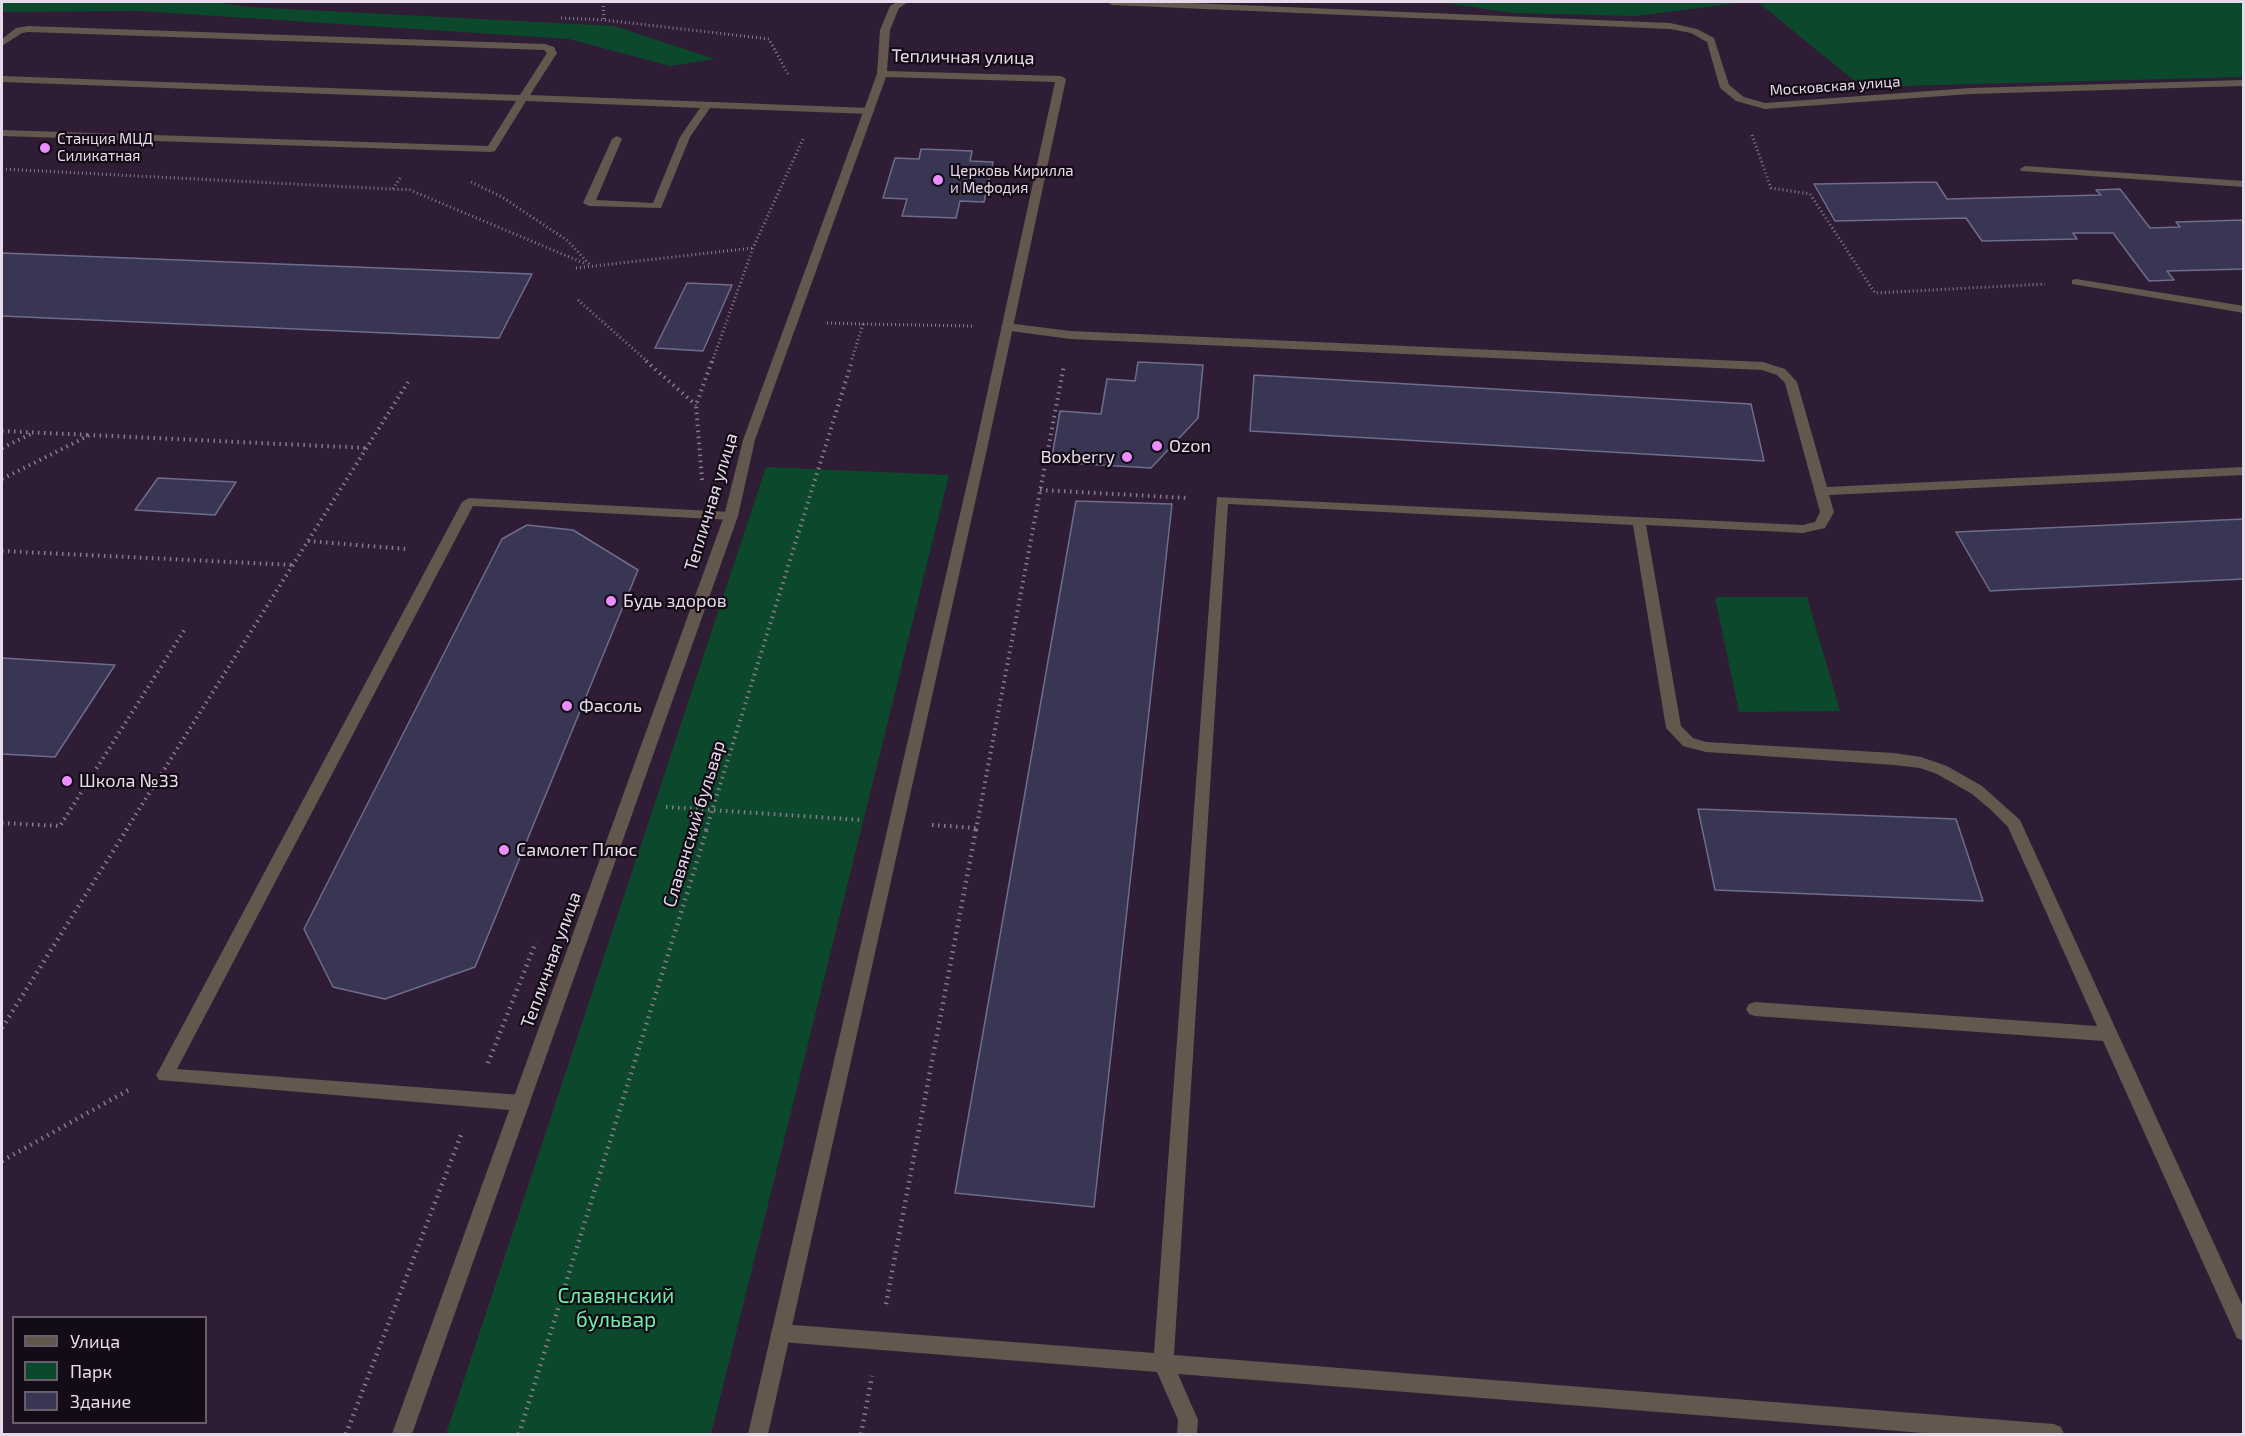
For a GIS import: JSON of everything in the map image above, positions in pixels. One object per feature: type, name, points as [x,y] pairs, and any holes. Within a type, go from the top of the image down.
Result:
[{"type":"street","points":[[882,74],[885,30],[895,6],[903,2]]},
{"type":"street","points":[[1112,2],[1670,26],[1694,31],[1711,40],[1724,86],[1740,99]]},
{"type":"street","points":[[2,44],[19,30],[28,29],[551,49],[552,53],[497,144],[492,148],[479,150],[2,133]]},
{"type":"street","name":"Тепличная улица","points":[[402,1434],[731,516],[749,440],[882,74],[1060,79],[897,823],[758,1434]]},
{"type":"street","points":[[2,78],[868,111]]},
{"type":"street","name":"Московская улица","points":[[1740,99],[1765,106],[1970,91],[2244,84]]},
{"type":"street","points":[[617,139],[589,203],[657,206],[684,137],[707,105]]},
{"type":"street","points":[[2025,169],[2244,184]]},
{"type":"street","points":[[2076,282],[2244,310]]},
{"type":"street","points":[[1007,327],[1070,334],[1762,366],[1781,372],[1791,381],[1827,512],[1820,525],[1803,529],[1222,500],[1163,1363],[1188,1420],[1187,1434]]},
{"type":"street","points":[[1822,491],[2244,471]]},
{"type":"street","points":[[521,1103],[475,1097],[165,1075],[469,502],[731,516]]},
{"type":"street","points":[[1639,522],[1674,728],[1688,742],[1706,747],[1894,759],[1921,763],[1942,770],[1977,790],[1998,806],[2014,824],[2244,1332]]},
{"type":"street","points":[[1755,1009],[2109,1034]]},
{"type":"street","points":[[781,1333],[2054,1434]]},
{"type":"path","points":[[603,2],[604,20]]},
{"type":"path","points":[[1740,99],[1771,188],[1810,194],[1875,293],[2076,282]]},
{"type":"path","points":[[2,169],[410,190],[590,265]]},
{"type":"path","points":[[389,177],[411,177]]},
{"type":"path","points":[[463,181],[473,182],[502,196],[568,241],[590,265]]},
{"type":"path","points":[[576,268],[753,248]]},
{"type":"path","points":[[578,300],[696,405],[704,513]]},
{"type":"path","points":[[792,322],[1007,327]]},
{"type":"path","name":"Славянский бульвар","points":[[519,1434],[863,324]]},
{"type":"path","points":[[861,1434],[1070,334]]},
{"type":"path","points":[[2,1028],[408,382]]},
{"type":"path","points":[[2,431],[366,448]]},
{"type":"path","points":[[2,448],[34,433]]},
{"type":"path","points":[[2,478],[90,435]]},
{"type":"path","points":[[1040,490],[1222,500]]},
{"type":"path","points":[[308,541],[442,552]]},
{"type":"path","points":[[2,551],[293,565]]},
{"type":"path","points":[[2,823],[60,826],[185,629]]},
{"type":"path","points":[[628,804],[976,828]]},
{"type":"path","points":[[346,1434],[540,932]]},
{"type":"path","points":[[2,1161],[169,1067]]},
{"type":"green space","points":[[2,2],[214,2],[249,7],[614,26],[715,59],[670,66],[569,39],[140,11],[2,12]]},
{"type":"green space","points":[[1440,2],[1747,2],[1635,16],[1512,13]]},
{"type":"green space","points":[[1758,2],[2243,2],[2243,77],[1862,87]]},
{"type":"green space","name":"Славянский бульвар","points":[[766,467],[949,475],[711,1434],[446,1434]]},
{"type":"green space","points":[[1715,597],[1807,597],[1840,711],[1739,712]]},
{"type":"building","name":"Церковь Кирилла и Мефодия","points":[[921,149],[972,151],[970,161],[993,162],[984,202],[960,201],[956,218],[902,216],[907,199],[883,198],[895,158],[919,159]]},
{"type":"building","points":[[1936,182],[1947,199],[2101,195],[2096,190],[2120,189],[2150,228],[2180,227],[2176,222],[2244,220],[2244,269],[2167,271],[2174,280],[2149,281],[2113,233],[2073,233],[2077,239],[1982,241],[1966,218],[1835,221],[1814,184]]},
{"type":"building","points":[[2,253],[532,274],[499,338],[2,316]]},
{"type":"building","points":[[687,283],[732,285],[703,351],[655,348]]},
{"type":"building","points":[[1138,362],[1203,365],[1198,418],[1151,468],[1051,462],[1060,411],[1101,414],[1107,379],[1135,381]]},
{"type":"building","points":[[1254,375],[1751,404],[1764,461],[1250,431]]},
{"type":"building","points":[[158,478],[236,482],[215,515],[135,510]]},
{"type":"building","points":[[1076,501],[1172,504],[1094,1207],[955,1193]]},
{"type":"building","points":[[2244,519],[2244,579],[1990,591],[1956,532]]},
{"type":"building","points":[[527,525],[573,530],[638,570],[475,967],[385,999],[333,987],[304,929],[502,539]]},
{"type":"building","points":[[2,658],[115,665],[55,757],[2,754]]},
{"type":"building","points":[[1698,809],[1956,819],[1983,901],[1715,890]]},
{"type":"place","name":"Станция МЦД Силикатная","points":[[45,148]]},
{"type":"place","name":"Церковь Кирилла и Мефодия","points":[[938,180]]},
{"type":"place","name":"Ozon","points":[[1157,446]]},
{"type":"place","name":"Boxberry","points":[[1127,457]]},
{"type":"place","name":"Будь здоров","points":[[611,601]]},
{"type":"place","name":"Фасоль","points":[[567,706]]},
{"type":"place","name":"Школа №33","points":[[67,781]]},
{"type":"place","name":"Самолет Плюс","points":[[504,850]]}]
